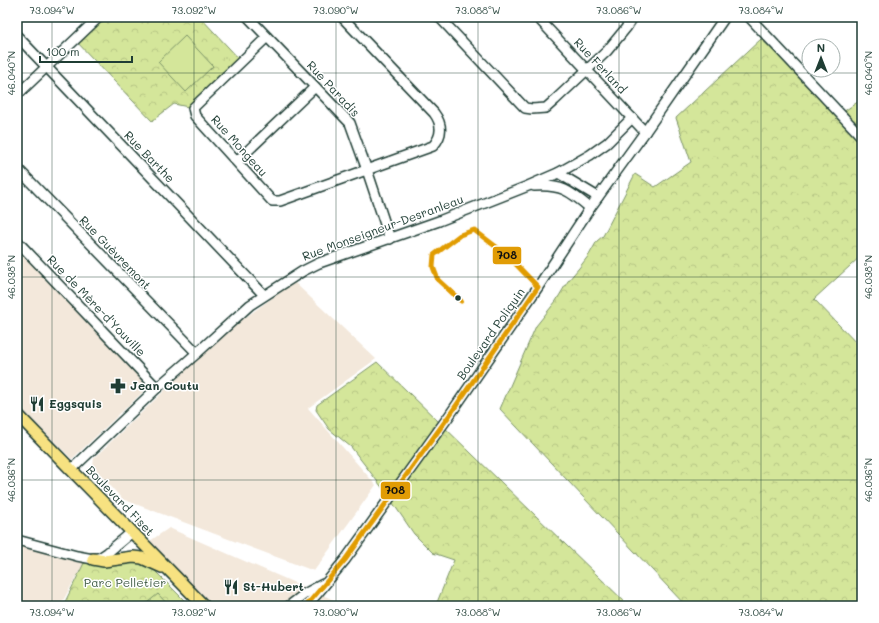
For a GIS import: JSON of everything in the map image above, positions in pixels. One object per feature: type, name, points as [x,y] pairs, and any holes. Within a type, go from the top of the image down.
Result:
[{"type":"main road","name":"Boulevard Fiset","points":[[17,414],[204,606]]},
{"type":"main road","points":[[93,559],[104,561],[132,557],[142,558],[169,570]]},
{"type":"main road","points":[[189,590],[193,606]]},
{"type":"street","points":[[17,95],[99,17]]},
{"type":"street","name":"Rue Paradis","points":[[248,17],[350,123],[368,170],[390,239]]},
{"type":"street","points":[[342,17],[439,120],[440,130],[438,140],[433,146],[368,170]]},
{"type":"street","points":[[439,17],[525,108],[532,110],[546,108],[587,71],[612,46],[633,17]]},
{"type":"street","name":"Rue Ferland","points":[[537,17],[646,132]]},
{"type":"street","name":"Boulevard Poliquin","points":[[306,606],[345,560],[453,410],[538,287],[590,208],[646,132],[725,17]]},
{"type":"street","points":[[749,17],[862,137]]},
{"type":"street","name":"Rue Barthe","points":[[17,36],[264,295]]},
{"type":"street","name":"Rue Mongeau","points":[[267,37],[193,108],[195,116],[272,201],[280,201],[368,170]]},
{"type":"street","points":[[237,161],[315,87]]},
{"type":"street","name":"Rue Monseigneur-Desranleau","points":[[72,469],[157,388],[197,354],[245,309],[264,295],[319,263],[439,221],[528,186],[558,172],[585,158],[607,143],[632,118]]},
{"type":"street","name":"Rue Guèvremont","points":[[17,168],[197,354]]},
{"type":"street","points":[[558,172],[568,191]]},
{"type":"street","points":[[558,172],[598,197]]},
{"type":"street","points":[[528,186],[550,185],[560,187],[568,191],[590,208]]},
{"type":"street","name":"Rue de Mère-d'Youville","points":[[18,244],[157,388]]},
{"type":"street","points":[[17,540],[72,555],[93,559],[107,553],[132,532]]},
{"type":"street","name":"Boulevard Poliquin","points":[[289,606],[306,593],[326,582]]},
{"type":"shaded area","points":[[20,244],[148,387],[72,459],[17,405],[17,247]]},
{"type":"shaded area","points":[[294,282],[376,359],[308,408],[376,485],[314,571],[122,499],[93,466],[94,458],[227,331]]},
{"type":"shaded area","points":[[169,528],[334,600],[341,606],[208,606],[147,543]]},
{"type":"shaded area","points":[[17,544],[84,563],[60,606],[17,606]]},
{"type":"green space","points":[[99,17],[200,17],[242,62],[193,108],[174,104],[152,121],[75,40]]},
{"type":"green space","points":[[185,36],[213,66],[186,92],[158,62]]},
{"type":"green space","points":[[761,39],[801,75],[801,78],[805,78],[843,112],[862,99],[862,255],[814,299],[862,349],[862,606],[686,606],[500,409],[536,326],[556,301],[568,281],[589,255],[597,241],[603,236],[635,174],[655,187],[691,162],[676,118]]},
{"type":"green space","points":[[377,362],[629,606],[436,605],[454,560],[433,553],[414,534],[384,490],[351,447],[329,429],[316,410],[317,405]]},
{"type":"green space","name":"Parc Pelletier","points":[[145,561],[186,602],[188,606],[63,606],[84,563]]},
{"type":"green space","points":[[158,594],[169,606],[143,606]]},
{"type":"transit line","name":"708","points":[[306,606],[345,560],[449,416],[538,287],[507,255],[474,230],[460,235],[434,255],[433,267],[438,280],[461,301]]},
{"type":"place","name":"Jean Coutu","points":[[118,386]]},
{"type":"place","name":"Eggsquis","points":[[37,404]]},
{"type":"place","name":"St-Hubert","points":[[231,587]]}]
